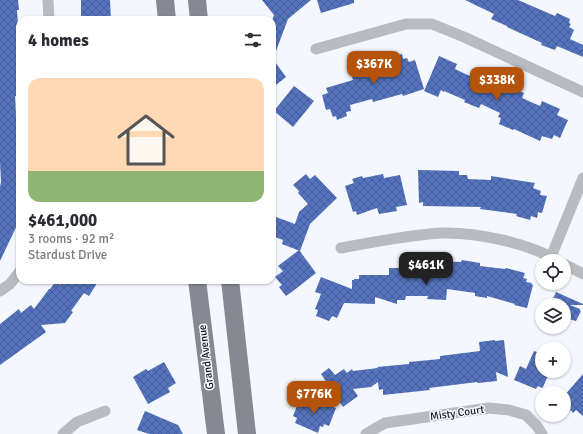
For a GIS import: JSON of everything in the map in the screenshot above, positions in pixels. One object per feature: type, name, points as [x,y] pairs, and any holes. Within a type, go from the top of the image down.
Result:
[{"type":"main road","points":[[165,0],[167,16]]},
{"type":"main road","points":[[197,0],[199,16]]},
{"type":"main road","name":"Grand Avenue","points":[[197,284],[216,434]]},
{"type":"main road","points":[[230,284],[247,434]]},
{"type":"street","points":[[48,0],[48,16]]},
{"type":"street","points":[[316,49],[406,24],[432,24],[464,37],[583,92]]},
{"type":"street","points":[[557,254],[583,178]]},
{"type":"street","points":[[341,248],[412,236],[442,233],[475,235],[510,242],[542,254]]},
{"type":"street","points":[[571,268],[583,274]]},
{"type":"street","points":[[0,291],[10,284],[16,276]]},
{"type":"street","name":"Misty Court","points":[[366,434],[385,423],[489,408],[509,410],[526,415],[537,426],[542,434]]},
{"type":"street","points":[[63,434],[77,422],[105,411]]},
{"type":"building","points":[[0,0],[18,0],[19,10],[17,10],[17,16],[16,16],[15,96],[16,227],[0,261]]},
{"type":"building","points":[[81,0],[110,0],[111,16],[81,16]]},
{"type":"building","points":[[262,0],[311,0],[288,19],[276,51],[276,16]]},
{"type":"building","points":[[317,0],[354,0],[354,3],[321,13]]},
{"type":"building","points":[[465,0],[518,0],[555,16],[557,13],[570,19],[569,23],[571,24],[569,27],[574,30],[570,39],[583,45],[583,57],[557,46],[555,50],[541,45],[542,43],[491,19],[494,14]]},
{"type":"building","points":[[402,54],[403,59],[407,58],[409,62],[415,60],[424,89],[403,96],[402,94],[373,102],[372,99],[350,105],[351,111],[346,112],[347,116],[337,120],[336,116],[333,117],[330,109],[326,110],[322,95],[328,93],[326,88],[353,80],[353,75],[362,72],[361,67]]},
{"type":"building","points":[[439,56],[457,64],[455,69],[474,78],[476,72],[524,93],[522,98],[540,106],[542,101],[560,109],[557,115],[568,120],[560,138],[554,135],[552,139],[542,136],[540,141],[499,124],[501,118],[498,117],[500,113],[481,104],[479,108],[464,102],[465,100],[441,90],[438,97],[424,91]]},
{"type":"building","points":[[276,63],[286,77],[276,85]]},
{"type":"building","points":[[294,86],[314,101],[293,127],[276,113],[276,108]]},
{"type":"building","points":[[418,170],[459,171],[459,175],[467,175],[468,179],[491,180],[491,176],[535,183],[533,188],[541,191],[540,195],[547,196],[542,213],[538,212],[537,218],[531,216],[530,220],[516,216],[517,214],[480,209],[481,207],[423,206],[423,202],[419,203]]},
{"type":"building","points":[[306,174],[310,179],[315,175],[337,198],[310,224],[300,251],[282,244],[283,240],[276,237],[276,217],[295,224],[299,212],[308,204],[293,185]]},
{"type":"building","points":[[383,174],[384,178],[400,175],[407,205],[396,207],[397,211],[379,214],[377,208],[357,215],[356,211],[353,212],[345,186],[354,183],[352,179],[362,176],[363,178]]},
{"type":"building","points":[[299,250],[316,273],[286,296],[279,287],[282,285],[276,278],[276,276],[283,271],[278,266]]},
{"type":"building","points":[[462,260],[480,263],[480,266],[506,268],[525,273],[523,278],[527,279],[526,282],[532,283],[531,284],[533,285],[527,308],[487,296],[487,298],[475,296],[475,293],[447,289],[446,300],[427,299],[428,296],[406,296],[405,300],[397,300],[397,304],[375,297],[375,304],[344,303],[337,318],[332,316],[329,321],[316,316],[318,310],[315,309],[321,294],[315,292],[321,277],[352,289],[352,280],[359,279],[359,275],[389,275],[389,268],[403,268],[403,272],[422,272],[422,270],[429,270],[429,266],[433,266],[433,261],[461,262]]},
{"type":"building","points":[[54,284],[96,284],[89,296],[84,293],[71,311],[73,312],[65,323],[41,325],[46,332],[0,365],[0,324],[19,309],[21,313],[31,305],[34,309]]},
{"type":"building","points":[[556,292],[570,298],[553,298]]},
{"type":"building","points":[[571,299],[583,304],[571,305]]},
{"type":"building","points":[[571,305],[580,309],[581,311],[576,321],[571,320]]},
{"type":"building","points":[[504,340],[508,377],[496,372],[497,381],[477,382],[429,388],[430,390],[383,395],[383,389],[379,390],[378,382],[371,387],[353,389],[358,396],[343,407],[321,374],[329,368],[335,375],[344,369],[347,373],[352,369],[353,371],[409,364],[409,362],[440,359],[440,356],[480,351],[479,342]]},
{"type":"building","points":[[535,351],[535,378],[547,378],[543,386],[535,386],[535,389],[514,380],[520,366],[526,369]]},
{"type":"building","points":[[164,362],[176,383],[168,388],[170,392],[148,404],[133,377],[146,369],[148,371]]},
{"type":"building","points":[[583,374],[583,416],[576,410],[573,413],[571,410],[571,388]]},
{"type":"building","points":[[299,401],[304,403],[306,401],[320,407],[322,402],[336,408],[329,426],[324,424],[323,427],[320,426],[318,433],[295,423],[297,418],[293,416]]},
{"type":"building","points":[[145,411],[178,425],[183,434],[149,434],[137,430]]}]
